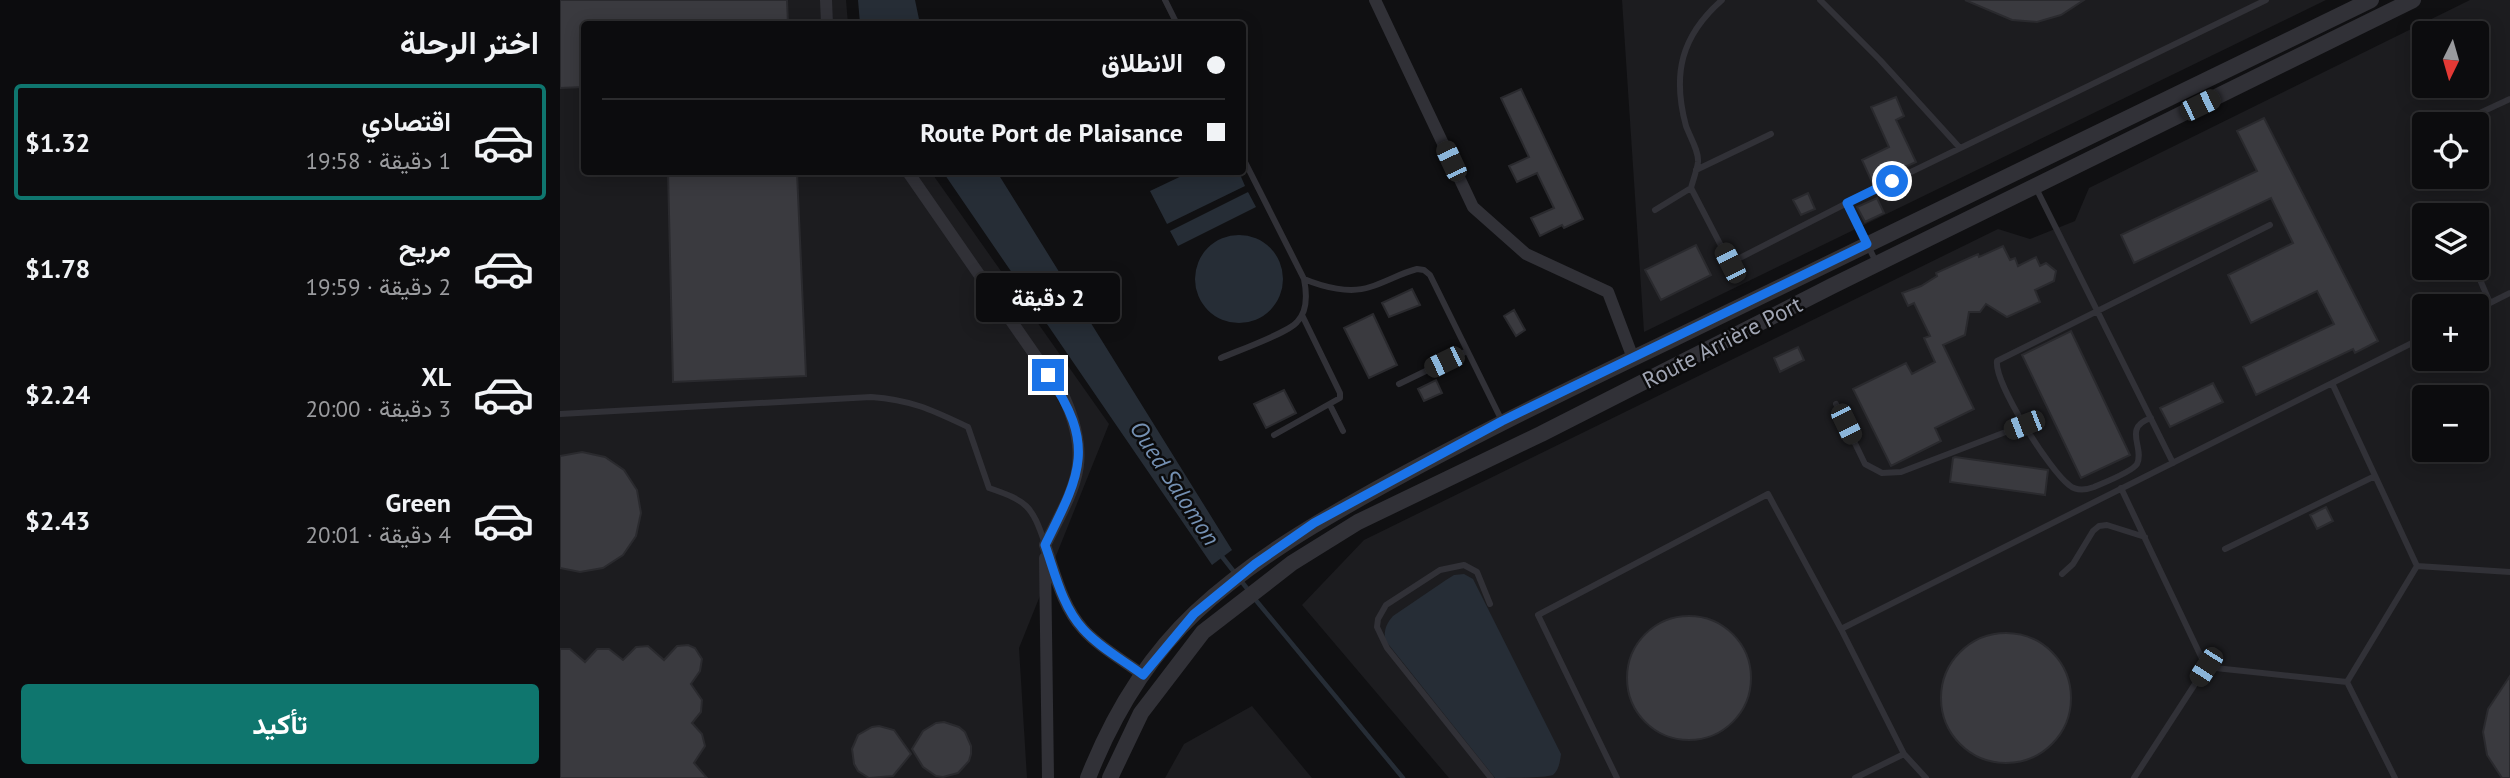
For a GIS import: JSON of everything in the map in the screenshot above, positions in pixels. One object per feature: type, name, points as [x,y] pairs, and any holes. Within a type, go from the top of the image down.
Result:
[{"type":"street","points":[[827,0],[827,21]]},
{"type":"street","points":[[1375,0],[1473,207],[1526,254],[1608,292],[1633,358]]},
{"type":"street","name":"Route Arrière Port","points":[[1088,778],[1126,701],[1143,675],[1194,614],[1255,564],[1314,523],[1502,421],[2371,0]]},
{"type":"street","name":"Route Arrière Port","points":[[1110,778],[1147,704],[1203,632],[1272,578],[1358,522],[1541,434],[1877,264],[2413,0]]},
{"type":"street","points":[[910,175],[1064,397],[1076,424],[1080,451],[1078,474],[1045,545],[1048,778]]},
{"type":"street","points":[[1045,545],[1066,604],[1082,628],[1098,643],[1143,675]]},
{"type":"lane","points":[[1165,0],[1176,21]]},
{"type":"lane","points":[[1722,0],[1711,9],[1690,36],[1681,63],[1679,88],[1686,125],[1698,160],[1691,188],[1730,263],[1847,203],[2266,0]]},
{"type":"lane","points":[[1820,0],[1880,60],[1960,148]]},
{"type":"lane","points":[[2247,0],[2251,8]]},
{"type":"lane","points":[[2482,112],[2510,99]]},
{"type":"lane","points":[[1696,170],[1771,134]]},
{"type":"lane","points":[[1221,358],[1295,325],[1302,315],[1306,295],[1304,279],[1246,164]]},
{"type":"lane","points":[[2035,186],[2173,463]]},
{"type":"lane","points":[[1655,210],[1691,188]]},
{"type":"lane","points":[[1847,203],[1877,264]]},
{"type":"lane","points":[[2151,418],[2144,421],[2136,432],[2138,459],[2133,468],[2094,487],[2080,490],[2069,486],[2024,425],[1998,372],[1997,361],[2270,225]]},
{"type":"lane","points":[[1304,279],[1326,287],[1367,289],[1408,271],[1424,270],[1430,275],[1502,421]]},
{"type":"lane","points":[[2481,282],[2490,303],[2510,293]]},
{"type":"lane","points":[[1274,435],[1340,398],[1302,315]]},
{"type":"lane","points":[[1295,325],[1307,327]]},
{"type":"lane","points":[[1840,629],[2412,343]]},
{"type":"lane","points":[[1399,384],[1467,351]]},
{"type":"lane","points":[[2332,383],[2417,566]]},
{"type":"lane","points":[[560,414],[871,397],[900,399],[968,427],[989,488],[1018,498],[1027,507],[1035,516],[1045,545]]},
{"type":"lane","points":[[1836,404],[1865,464],[1882,473],[1901,472],[2024,425]]},
{"type":"lane","points":[[1330,405],[1343,431]]},
{"type":"lane","points":[[2225,549],[2375,476]]},
{"type":"lane","points":[[2121,488],[2206,667]]},
{"type":"lane","points":[[1617,778],[1538,615],[1768,494],[1904,754],[1926,778]]},
{"type":"lane","points":[[2303,511],[2307,520]]},
{"type":"lane","points":[[2062,574],[2073,564],[2093,531],[2099,526],[2107,525],[2145,537]]},
{"type":"lane","points":[[1490,604],[1477,572],[1464,565],[1440,570],[1386,606],[1378,619],[1377,627],[1387,648],[1491,778]]},
{"type":"lane","points":[[2417,566],[2510,572]]},
{"type":"lane","points":[[2347,682],[2417,566]]},
{"type":"lane","points":[[2206,667],[2347,682]]},
{"type":"lane","points":[[2134,778],[2206,667]]},
{"type":"lane","points":[[2347,682],[2395,778]]},
{"type":"lane","points":[[1855,778],[1904,754]]},
{"type":"shaded area","points":[[560,0],[846,0],[848,21],[581,21],[581,175],[933,175],[1109,424],[1019,648],[1027,778],[560,778]]},
{"type":"shaded area","points":[[1622,0],[2326,0],[1644,332]]},
{"type":"shaded area","points":[[2470,0],[2510,0],[2510,778],[1449,778],[1302,605],[1364,540],[1998,229],[2030,239],[2075,221],[2089,188],[2412,29],[2412,98],[2489,98],[2489,21],[2427,21]]},
{"type":"shaded area","points":[[1252,706],[1312,778],[1165,778],[1184,744]]},
{"type":"water","points":[[858,0],[915,0],[919,21],[860,21]]},
{"type":"water","points":[[945,175],[999,175],[1232,550],[1212,565]]},
{"type":"water","points":[[1184,175],[1240,175],[1245,186],[1167,224],[1150,191]]},
{"type":"water","points":[[1248,192],[1256,207],[1178,246],[1170,231]]},
{"type":"water","points":[[1239,235],[1256,239],[1270,248],[1279,262],[1283,279],[1279,296],[1270,310],[1256,319],[1239,323],[1222,319],[1208,310],[1199,296],[1195,279],[1199,262],[1208,248],[1222,239]]},
{"type":"water","points":[[1464,574],[1473,579],[1561,754],[1558,768],[1553,775],[1495,778],[1385,640],[1386,627],[1393,616],[1454,575]]},
{"type":"building","points":[[560,0],[787,0],[788,21],[581,21],[581,87],[560,88]]},
{"type":"building","points":[[1965,0],[2084,0],[2061,15],[2037,22],[2012,20]]},
{"type":"building","points":[[1521,89],[1583,219],[1564,228],[1562,225],[1540,236],[1531,218],[1554,208],[1537,173],[1517,182],[1509,166],[1529,157],[1501,98]]},
{"type":"building","points":[[1896,97],[1904,116],[1896,120],[1916,162],[1872,182],[1862,160],[1889,147],[1871,107]]},
{"type":"building","points":[[2264,118],[2378,341],[2355,353],[2353,349],[2256,395],[2243,367],[2334,324],[2317,291],[2251,323],[2228,275],[2293,243],[2271,198],[2134,263],[2121,235],[2257,171],[2237,131]]},
{"type":"building","points":[[668,175],[797,175],[806,376],[673,382]]},
{"type":"building","points":[[1808,193],[1815,209],[1801,215],[1793,200]]},
{"type":"building","points":[[1877,198],[1884,213],[1865,222],[1857,207]]},
{"type":"building","points":[[1696,245],[1711,275],[1661,300],[1645,270]]},
{"type":"building","points":[[2003,246],[2010,260],[2015,258],[2018,266],[2036,257],[2040,266],[2046,263],[2056,271],[2054,281],[2035,290],[2040,302],[2007,317],[1986,304],[1980,312],[1969,312],[1965,335],[1943,345],[1974,409],[1935,428],[1941,441],[1891,466],[1853,389],[1906,363],[1912,374],[1935,362],[1924,338],[1930,336],[1914,303],[1908,306],[1902,293],[1921,286],[1937,276],[1936,273]]},
{"type":"building","points":[[1412,289],[1420,305],[1389,317],[1382,303]]},
{"type":"building","points":[[1514,310],[1525,330],[1516,336],[1504,316]]},
{"type":"building","points":[[1373,314],[1397,365],[1369,378],[1344,328]]},
{"type":"building","points":[[2071,331],[2130,455],[2081,478],[2022,355]]},
{"type":"building","points":[[1798,347],[1804,360],[1780,372],[1774,358]]},
{"type":"building","points":[[1436,380],[1442,393],[1424,401],[1418,389]]},
{"type":"building","points":[[2213,383],[2223,402],[2170,427],[2160,408]]},
{"type":"building","points":[[1284,390],[1296,413],[1266,428],[1254,404]]},
{"type":"building","points":[[582,452],[605,457],[624,470],[637,490],[641,513],[636,536],[623,555],[603,568],[580,572],[560,568],[560,456]]},
{"type":"building","points":[[1955,457],[2048,470],[2045,495],[1950,482]]},
{"type":"building","points":[[2326,507],[2333,521],[2317,529],[2310,515]]},
{"type":"building","points":[[1689,616],[1713,621],[1733,634],[1746,654],[1751,678],[1746,702],[1733,722],[1713,735],[1689,740],[1665,735],[1645,722],[1632,702],[1627,678],[1632,654],[1645,634],[1665,621]]},
{"type":"building","points":[[2006,633],[2031,638],[2052,652],[2066,673],[2071,698],[2066,723],[2052,744],[2031,758],[2006,763],[1981,758],[1960,744],[1946,723],[1941,698],[1946,673],[1960,652],[1981,638]]},
{"type":"building","points":[[688,645],[695,648],[702,659],[700,671],[691,684],[702,700],[701,712],[692,723],[702,734],[705,746],[694,763],[707,778],[560,778],[560,649],[570,649],[585,662],[597,649],[609,649],[623,660],[636,647],[648,646],[664,660],[677,646]]},
{"type":"building","points":[[2510,676],[2510,778],[2502,778],[2487,755],[2483,732],[2488,709]]},
{"type":"building","points":[[944,722],[965,732],[971,746],[971,754],[969,761],[958,773],[943,777],[936,776],[923,767],[912,749],[923,731],[936,723]]},
{"type":"building","points":[[879,726],[894,730],[911,754],[893,776],[869,778],[858,771],[852,749],[858,735]]},
{"type":"waterway","name":"Oued Salomon","points":[[1220,554],[1249,591]]},
{"type":"waterway","name":"Oued Salomon","points":[[1254,598],[1403,778]]},
{"type":"route","points":[[1048,375],[1064,397],[1076,424],[1080,451],[1078,474],[1066,505],[1045,545],[1066,604],[1082,628],[1098,643],[1143,675],[1194,614],[1255,564],[1314,523],[1502,421],[1867,244],[1847,203],[1892,181]]}]
